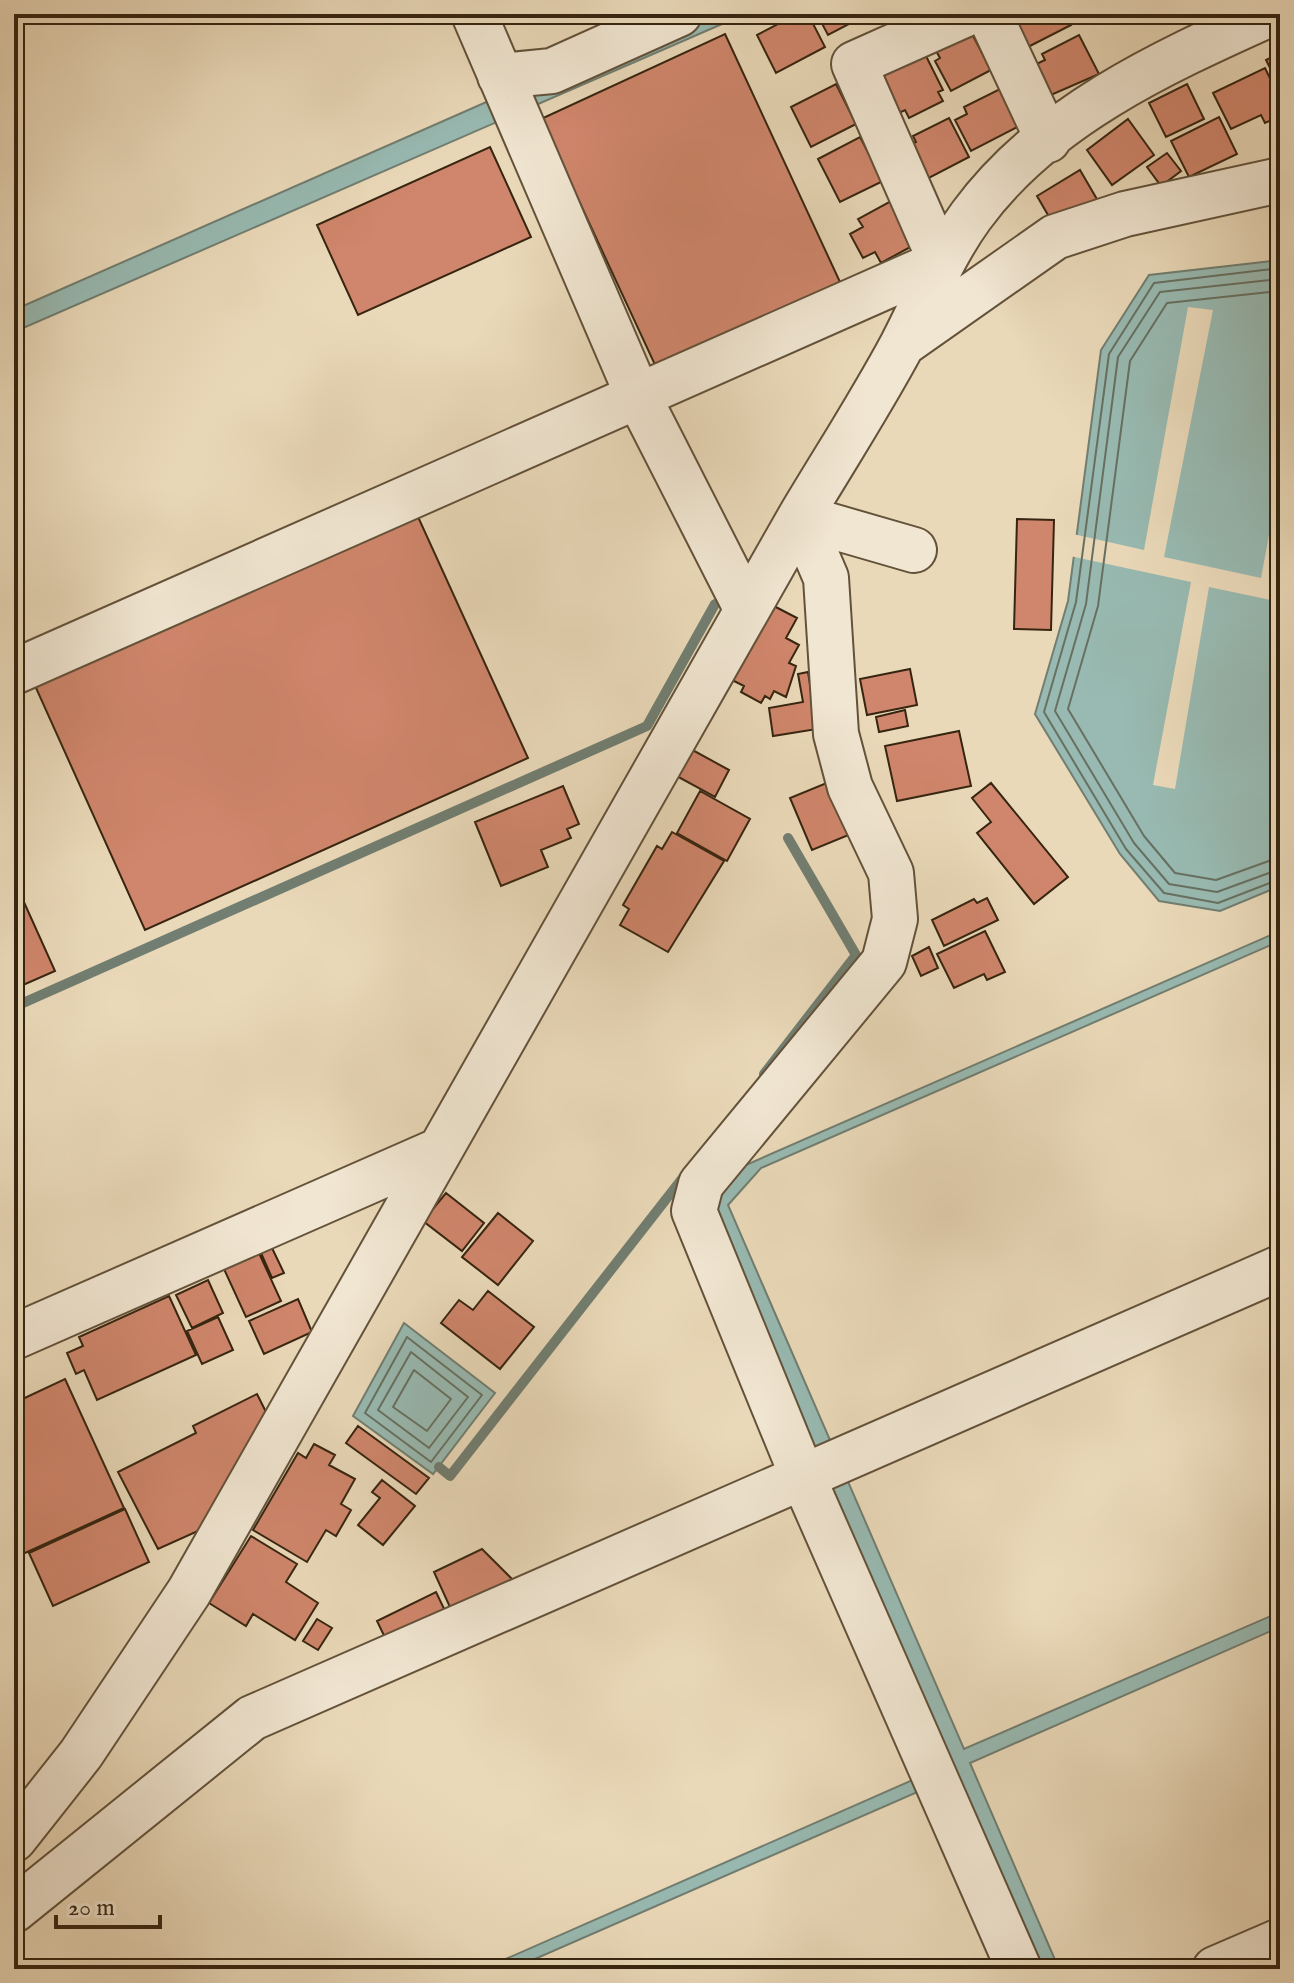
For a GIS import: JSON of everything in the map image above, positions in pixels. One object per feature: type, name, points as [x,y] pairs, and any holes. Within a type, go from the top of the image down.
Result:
[{"type":"street","points":[[474,14],[638,396],[747,610]]},
{"type":"street","points":[[507,92],[679,14]]},
{"type":"street","points":[[941,262],[854,64],[966,14]]},
{"type":"street","points":[[989,14],[1048,140]]},
{"type":"street","points":[[14,1839],[81,1754],[189,1592],[800,517],[902,345],[941,262],[972,214],[1020,163],[1086,109],[1166,61],[1270,14]]},
{"type":"street","points":[[902,345],[1055,237],[1125,214],[1280,180]]},
{"type":"street","points":[[14,672],[941,262]]},
{"type":"street","points":[[800,517],[914,550]]},
{"type":"street","points":[[800,517],[826,578],[836,734],[850,787],[891,873],[895,919],[884,962],[701,1184],[694,1211],[821,1467],[935,1777],[1019,1969]]},
{"type":"street","points":[[14,1337],[440,1150]]},
{"type":"street","points":[[14,1910],[252,1718],[1280,1268]]},
{"type":"street","points":[[1215,1969],[1280,1941]]},
{"type":"water","points":[[697,14],[745,14],[14,332],[14,310],[491,100]]},
{"type":"water","points":[[1280,260],[1280,886],[1220,911],[1159,901],[1120,854],[1035,714],[1068,601],[1101,350],[1149,275]]},
{"type":"water","points":[[1280,931],[1280,941],[761,1168],[728,1205],[964,1749],[1280,1612],[1280,1627],[970,1763],[1059,1969],[1037,1969],[954,1776],[512,1969],[483,1969],[949,1764],[712,1211],[714,1195],[739,1168]]},
{"type":"water","points":[[404,1323],[495,1393],[433,1474],[353,1416]]},
{"type":"pier","points":[[1188,307],[1213,310],[1164,557],[1261,578],[1280,476],[1280,556],[1276,578],[1280,579],[1280,602],[1209,587],[1175,789],[1153,785],[1191,582],[1070,556],[1073,534],[1144,550]]},
{"type":"building","points":[[797,14],[808,14],[825,47],[776,73],[757,35]]},
{"type":"building","points":[[817,14],[868,14],[828,35]]},
{"type":"building","points":[[1013,14],[1065,14],[1071,25],[1026,48]]},
{"type":"building","points":[[971,32],[991,70],[951,91],[935,61],[940,58],[936,51]]},
{"type":"building","points":[[725,34],[840,282],[656,367],[541,119]]},
{"type":"building","points":[[1079,35],[1099,74],[1044,98],[1028,68],[1045,60],[1042,54]]},
{"type":"building","points":[[1280,53],[1280,88],[1266,60]]},
{"type":"building","points":[[925,54],[943,90],[938,92],[943,101],[909,118],[905,110],[895,115],[876,79]]},
{"type":"building","points":[[1265,68],[1280,99],[1280,116],[1265,123],[1261,115],[1231,129],[1213,93]]},
{"type":"building","points":[[836,84],[856,124],[811,147],[791,107]]},
{"type":"building","points":[[1187,84],[1204,119],[1166,137],[1149,103]]},
{"type":"building","points":[[1000,89],[1019,126],[971,151],[955,120],[967,114],[964,107]]},
{"type":"building","points":[[1219,117],[1237,154],[1189,177],[1171,141]]},
{"type":"building","points":[[949,118],[969,157],[925,180],[908,146],[916,142],[913,136]]},
{"type":"building","points":[[1128,119],[1154,155],[1112,185],[1087,150]]},
{"type":"building","points":[[860,137],[883,181],[840,202],[818,159]]},
{"type":"building","points":[[490,147],[531,237],[358,315],[317,225]]},
{"type":"building","points":[[1167,153],[1181,171],[1161,186],[1147,167]]},
{"type":"building","points":[[1080,170],[1098,201],[1055,227],[1037,196]]},
{"type":"building","points":[[891,201],[914,245],[881,263],[875,252],[863,258],[850,234],[863,227],[858,219]]},
{"type":"building","points":[[414,508],[528,758],[145,930],[32,679]]},
{"type":"building","points":[[1017,519],[1054,520],[1051,630],[1014,629]]},
{"type":"building","points":[[770,604],[797,618],[786,638],[799,645],[789,663],[796,666],[786,697],[774,691],[770,699],[765,696],[761,703],[741,692],[744,686],[730,679]]},
{"type":"building","points":[[910,669],[917,705],[867,715],[860,679]]},
{"type":"building","points":[[808,672],[817,729],[773,736],[769,708],[803,702],[798,674]]},
{"type":"building","points":[[905,710],[908,726],[879,732],[876,717]]},
{"type":"building","points":[[959,731],[971,786],[897,801],[885,746]]},
{"type":"building","points":[[687,747],[729,770],[715,797],[673,774]]},
{"type":"building","points":[[829,782],[851,834],[812,850],[790,798]]},
{"type":"building","points":[[991,783],[1068,877],[1034,904],[977,833],[991,822],[972,798]]},
{"type":"building","points":[[563,786],[579,824],[567,829],[571,838],[541,850],[548,867],[501,886],[475,822]]},
{"type":"building","points":[[700,791],[750,819],[727,861],[677,833]]},
{"type":"building","points":[[672,832],[724,861],[668,952],[620,925],[629,909],[623,905],[657,846],[662,849]]},
{"type":"building","points":[[14,880],[55,971],[14,989]]},
{"type":"building","points":[[987,898],[998,920],[944,946],[932,920],[974,899],[977,903]]},
{"type":"building","points":[[985,931],[1005,972],[987,980],[984,974],[954,988],[937,954]]},
{"type":"building","points":[[929,947],[938,968],[921,976],[912,956]]},
{"type":"building","points":[[446,1193],[484,1223],[462,1251],[423,1221]]},
{"type":"building","points":[[498,1213],[533,1241],[498,1285],[462,1257]]},
{"type":"building","points":[[272,1248],[284,1273],[272,1278],[261,1253]]},
{"type":"building","points":[[259,1253],[281,1301],[246,1317],[224,1269]]},
{"type":"building","points":[[208,1280],[223,1313],[192,1328],[176,1295]]},
{"type":"building","points":[[488,1291],[534,1327],[500,1369],[441,1323],[459,1300],[473,1310]]},
{"type":"building","points":[[169,1296],[196,1355],[97,1400],[84,1370],[76,1374],[67,1353],[83,1346],[79,1337]]},
{"type":"building","points":[[298,1299],[312,1332],[264,1354],[249,1321]]},
{"type":"building","points":[[218,1317],[233,1350],[202,1364],[187,1331]]},
{"type":"building","points":[[65,1379],[124,1508],[14,1558],[14,1403]]},
{"type":"building","points":[[257,1394],[266,1412],[198,1531],[158,1549],[118,1472],[196,1433],[193,1426]]},
{"type":"building","points":[[358,1426],[429,1478],[416,1494],[346,1443]]},
{"type":"building","points":[[314,1444],[335,1455],[329,1465],[355,1479],[341,1504],[351,1510],[336,1536],[326,1530],[307,1562],[253,1530],[298,1453],[306,1458]]},
{"type":"building","points":[[382,1480],[415,1506],[383,1545],[358,1525],[380,1498],[372,1492]]},
{"type":"building","points":[[125,1509],[149,1562],[53,1606],[29,1553]]},
{"type":"building","points":[[251,1536],[297,1564],[286,1582],[318,1603],[295,1640],[253,1614],[246,1626],[209,1603]]},
{"type":"building","points":[[482,1549],[517,1584],[454,1616],[434,1572]]},
{"type":"building","points":[[436,1592],[448,1617],[389,1646],[377,1621]]},
{"type":"building","points":[[317,1619],[332,1628],[318,1650],[303,1641]]},
{"type":"waterway","points":[[14,1007],[647,726],[715,604]]},
{"type":"waterway","points":[[764,1074],[856,955],[788,838]]},
{"type":"waterway","points":[[439,1467],[450,1476],[685,1175]]}]
